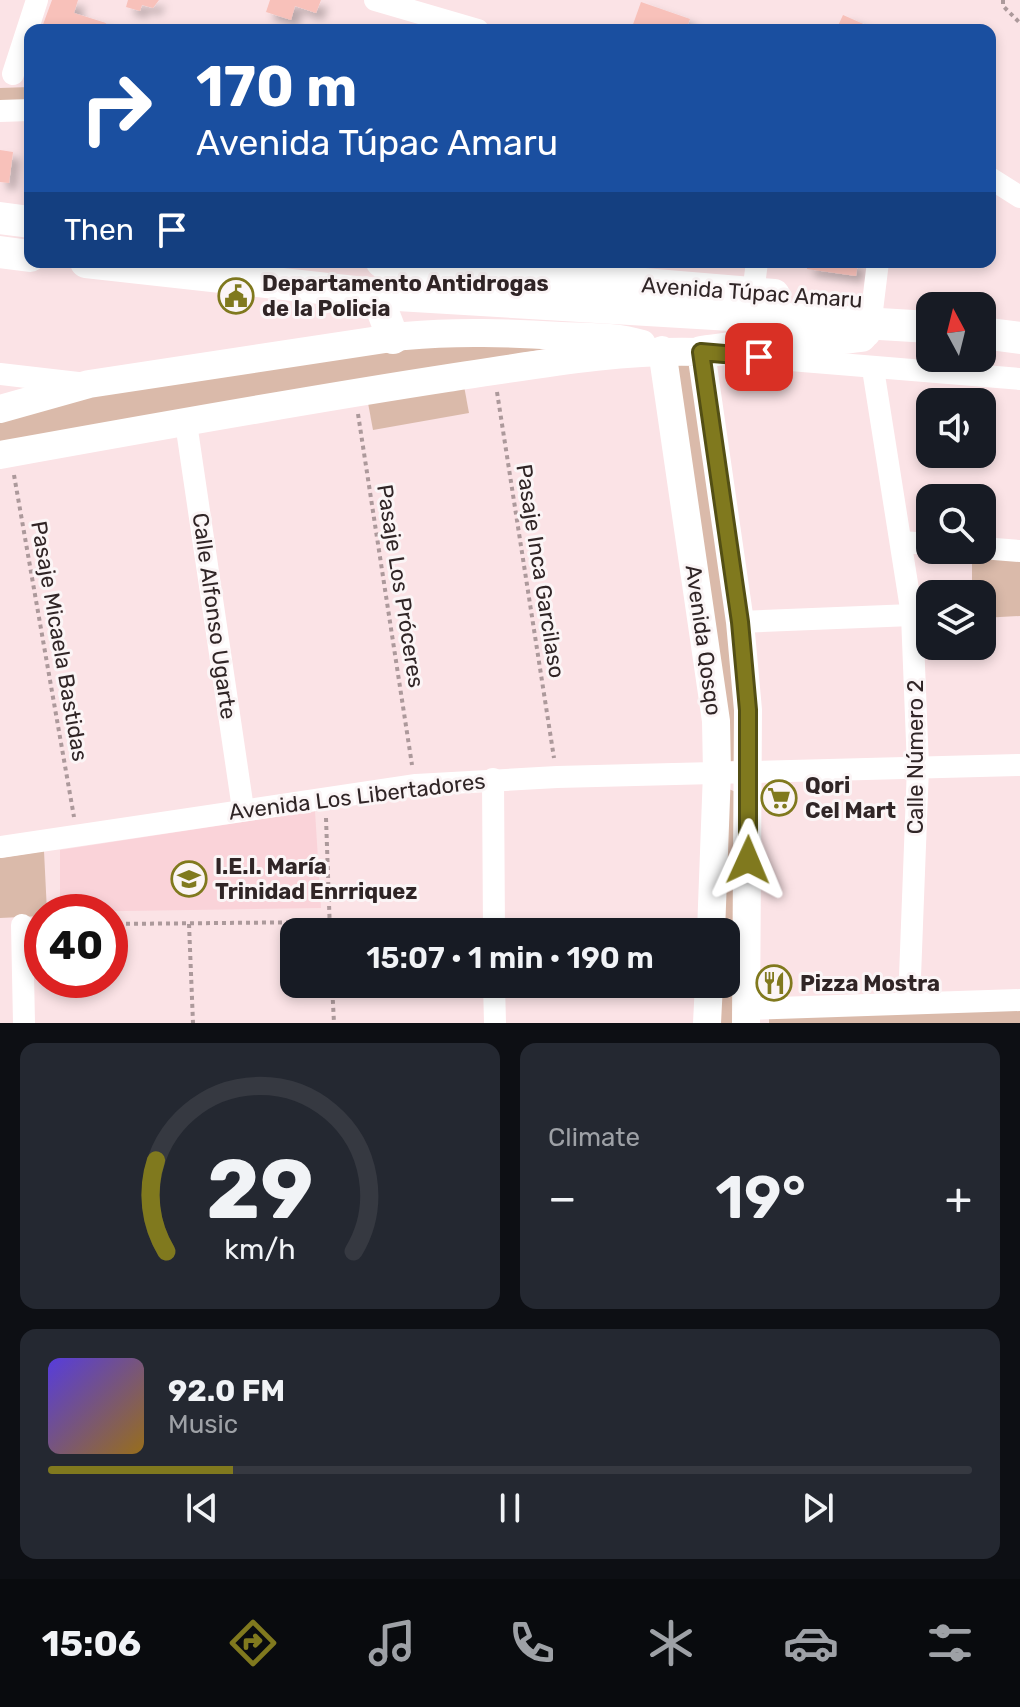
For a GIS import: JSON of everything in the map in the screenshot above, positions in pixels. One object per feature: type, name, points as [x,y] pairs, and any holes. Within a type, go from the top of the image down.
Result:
[{"type":"main road","points":[[0,218],[24,221]]},
{"type":"main road","points":[[0,252],[24,255]]},
{"type":"main road","name":"Avenida Túpac Amaru","points":[[247,268],[382,273],[916,325]]},
{"type":"main road","name":"Avenida Túpac Amaru","points":[[382,273],[493,268]]},
{"type":"main road","name":"Avenida Túpac Amaru","points":[[535,268],[755,278],[878,321],[916,312]]},
{"type":"main road","points":[[382,273],[393,338]]},
{"type":"main road","points":[[996,314],[1020,317]]},
{"type":"main road","points":[[701,352],[749,345],[826,341],[878,321]]},
{"type":"main road","points":[[996,335],[1020,338]]},
{"type":"street","points":[[29,24],[37,0]]},
{"type":"street","points":[[375,0],[457,24]]},
{"type":"street","points":[[11,74],[24,37]]},
{"type":"street","points":[[0,111],[24,110]]},
{"type":"street","points":[[996,182],[1020,197]]},
{"type":"street","points":[[0,206],[24,208]]},
{"type":"street","points":[[878,268],[878,321]]},
{"type":"street","points":[[0,409],[89,384],[445,332],[614,338],[662,350]]},
{"type":"street","points":[[5,454],[354,392],[662,350],[1020,379]]},
{"type":"street","name":"Avenida Qosqo","points":[[662,350],[716,721],[712,918]]},
{"type":"street","name":"Avenida Qosqo","points":[[701,352],[740,622],[748,710],[746,1016]]},
{"type":"street","name":"Calle Número 2","points":[[873,369],[912,615],[918,767],[909,1003]]},
{"type":"street","points":[[0,374],[89,384]]},
{"type":"street","name":"Calle Alfonso Ugarte","points":[[186,423],[243,809]]},
{"type":"street","points":[[901,542],[916,543]]},
{"type":"street","points":[[996,549],[1020,551]]},
{"type":"street","points":[[740,622],[912,615]]},
{"type":"street","name":"Avenida Los Libertadores","points":[[0,847],[416,785],[493,779],[1020,765]]},
{"type":"street","points":[[493,779],[494,918]]},
{"type":"street","points":[[22,925],[24,1023]]},
{"type":"street","points":[[494,998],[495,1023]]},
{"type":"street","points":[[707,1023],[708,998]]},
{"type":"street","points":[[746,1016],[909,1003],[1020,1000]]},
{"type":"path","points":[[1003,0],[1003,6],[1020,23]]},
{"type":"path","name":"Pasaje Inca Garcilaso","points":[[494,371],[557,777]]},
{"type":"path","name":"Pasaje Los Próceres","points":[[354,392],[416,785]]},
{"type":"path","name":"Pasaje Micaela Bastidas","points":[[5,454],[78,835]]},
{"type":"path","points":[[325,797],[330,918]]},
{"type":"path","points":[[128,924],[280,923]]},
{"type":"path","points":[[189,924],[193,1023]]},
{"type":"path","points":[[333,998],[334,1023]]},
{"type":"shaded area","points":[[24,87],[24,106],[0,106],[0,88]]},
{"type":"shaded area","points":[[443,339],[574,344],[0,443],[0,419],[100,392]]},
{"type":"shaded area","points":[[672,354],[697,364],[744,759],[726,762]]},
{"type":"shaded area","points":[[464,386],[469,413],[373,430],[368,403]]},
{"type":"shaded area","points":[[996,558],[1020,559],[1020,616],[996,617],[996,580],[972,580],[972,564],[996,564]]},
{"type":"shaded area","points":[[721,786],[741,794],[738,918],[717,918]]},
{"type":"shaded area","name":"I.E.I. María Trinidad Enrriquez","points":[[315,811],[321,908],[128,911],[128,894],[60,894],[60,850]]},
{"type":"shaded area","points":[[44,851],[46,894],[24,894],[24,917],[0,918],[0,858]]},
{"type":"shaded area","points":[[716,998],[737,998],[736,1023],[715,1023]]},
{"type":"shaded area","points":[[1020,1008],[1020,1023],[769,1023],[769,1015]]},
{"type":"building","points":[[52,0],[78,0],[74,13],[106,23],[106,24],[43,24]]},
{"type":"building","points":[[128,0],[159,0],[153,8],[142,5],[140,11],[126,7]]},
{"type":"building","points":[[270,0],[321,0],[316,13],[295,6],[291,20],[266,12]]},
{"type":"building","points":[[641,2],[690,19],[688,24],[633,24]]},
{"type":"building","points":[[843,15],[863,24],[839,24]]},
{"type":"building","points":[[0,150],[13,152],[9,183],[0,182]]},
{"type":"building","points":[[807,268],[857,268],[856,276]]},
{"type":"place","name":"Departamento Antidrogas de la Policia","points":[[236,296]]},
{"type":"place","name":"Qori Cel Mart","points":[[779,798]]},
{"type":"place","name":"I.E.I. María Trinidad Enrriquez","points":[[189,879]]},
{"type":"place","name":"Pizza Mostra","points":[[774,983]]},
{"type":"route","points":[[748,860],[748,710],[740,622],[701,352],[759,357]]}]
